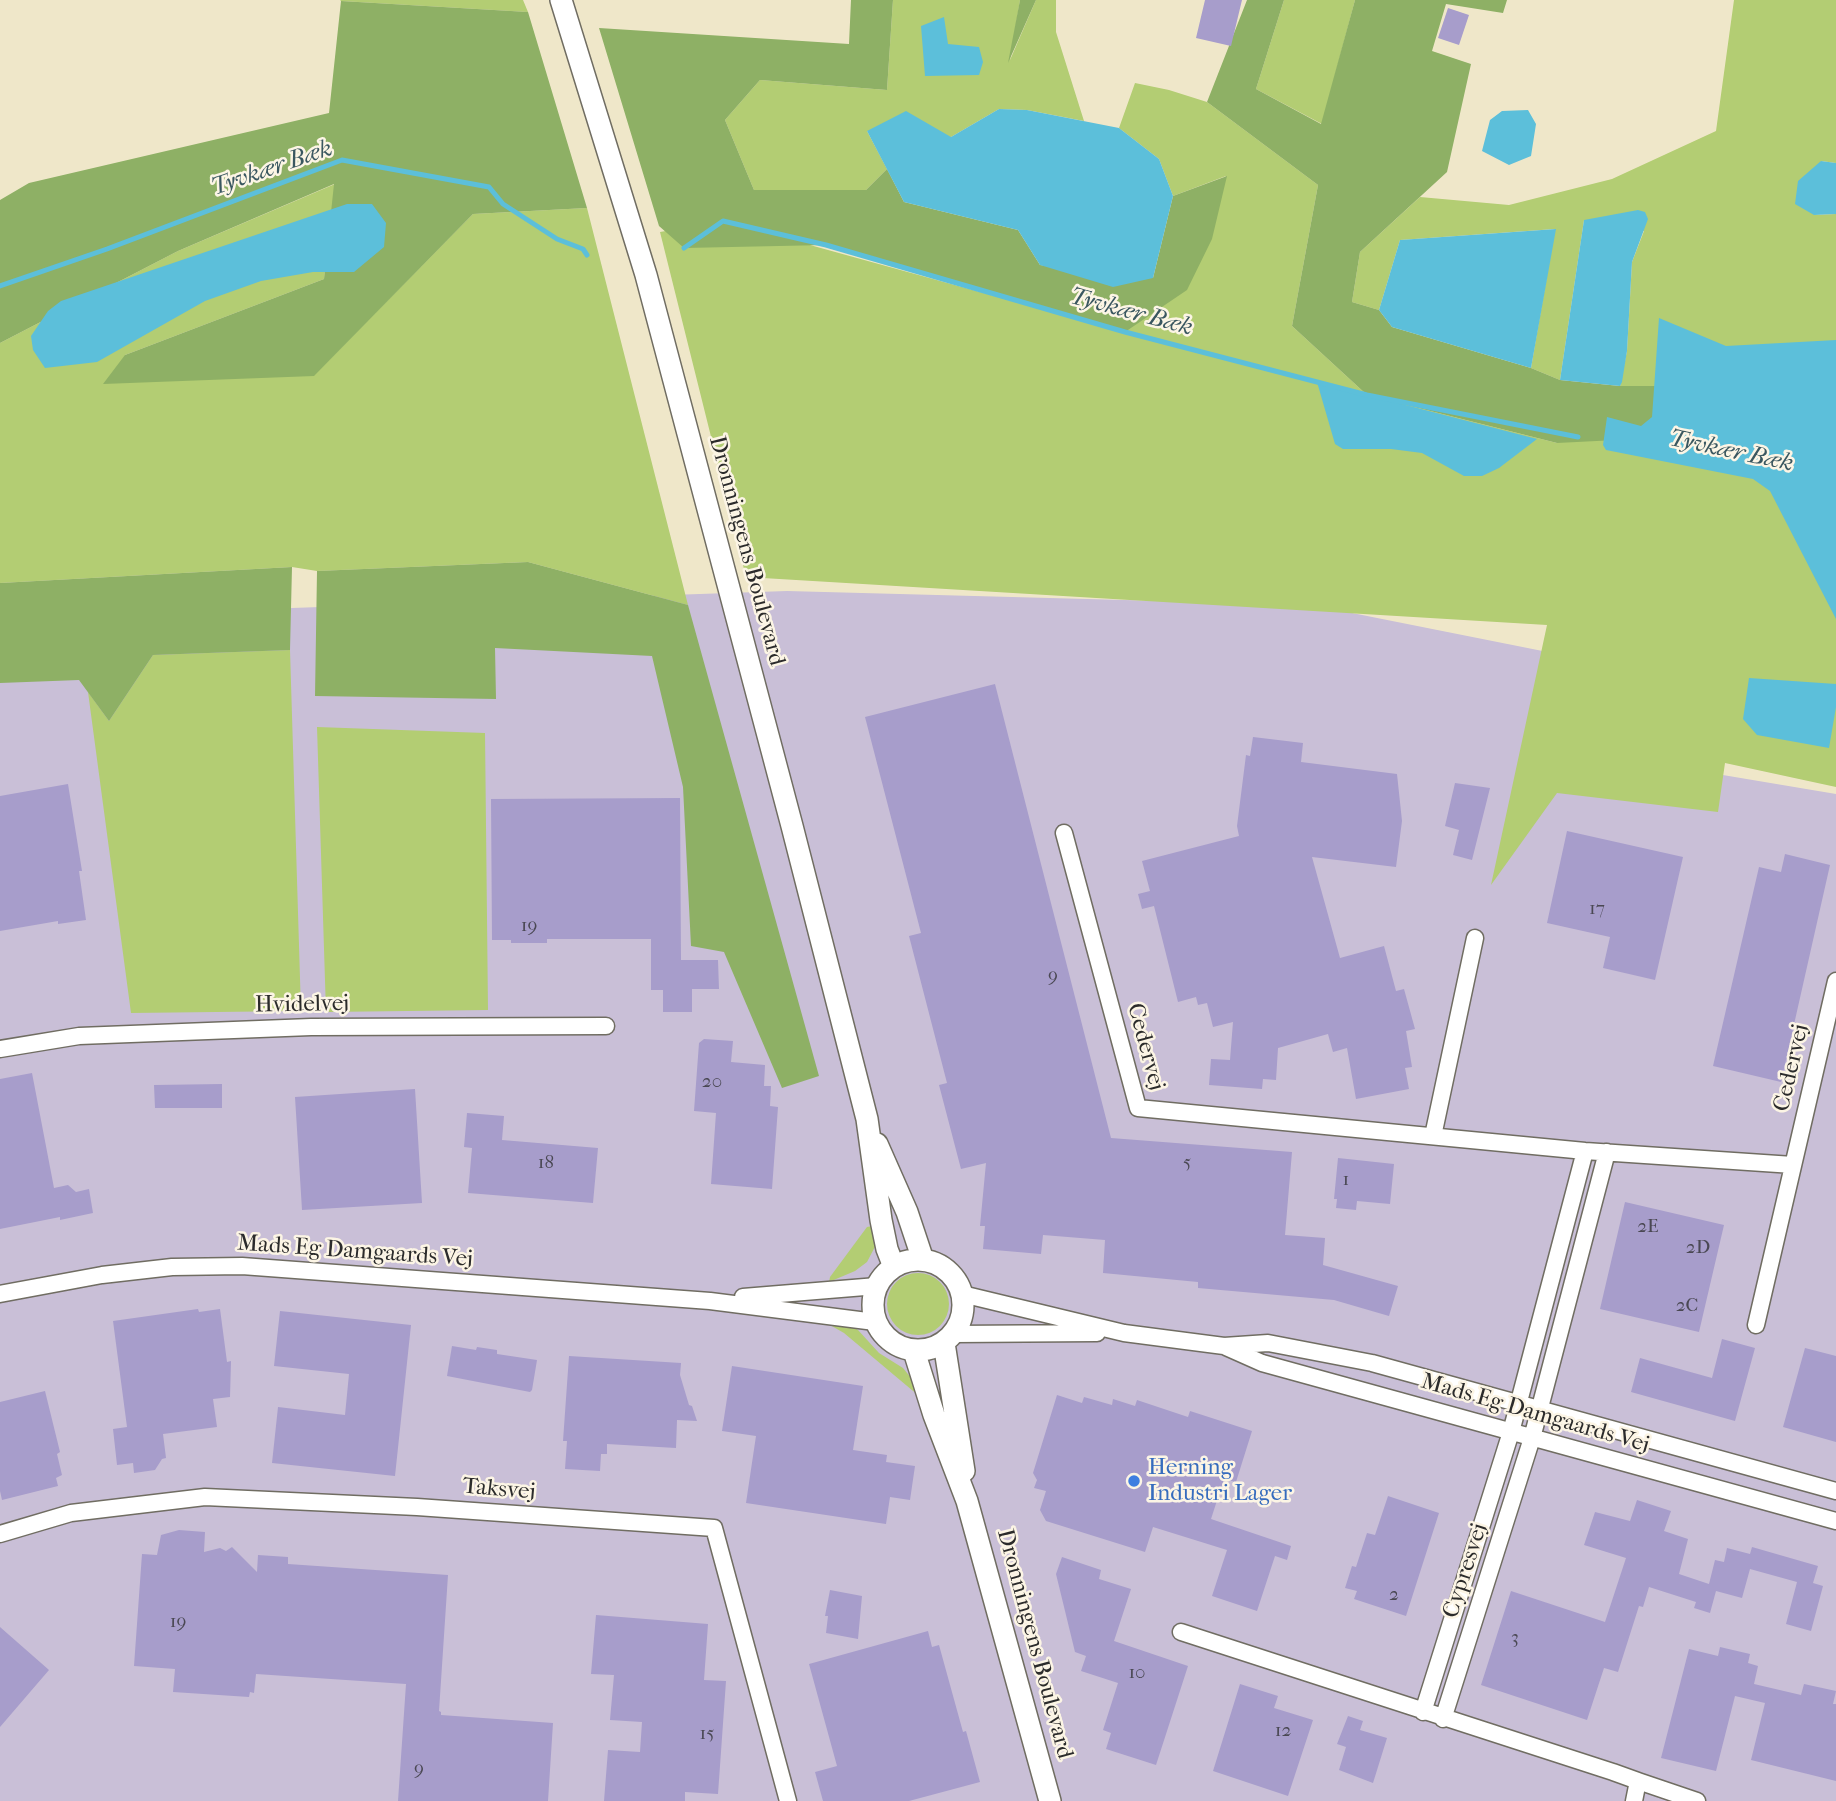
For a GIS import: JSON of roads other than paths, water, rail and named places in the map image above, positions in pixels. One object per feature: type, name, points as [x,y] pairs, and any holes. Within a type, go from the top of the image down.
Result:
[{"type":"main road","name":"Dronningens Boulevard","points":[[561,0],[646,275],[792,826],[867,1119],[885,1239],[894,1267]]},
{"type":"main road","name":"Dronningens Boulevard","points":[[867,1119],[907,1212],[923,1260]]},
{"type":"main road","points":[[923,1260],[941,1266],[955,1278],[962,1294],[963,1315],[949,1338],[930,1350],[914,1351],[897,1346],[884,1336],[875,1322],[872,1304],[877,1286],[894,1267],[908,1261],[923,1260]]},
{"type":"main road","name":"Dronningens Boulevard","points":[[949,1338],[967,1501]]},
{"type":"main road","name":"Dronningens Boulevard","points":[[914,1351],[933,1415],[967,1501],[1050,1801]]},
{"type":"street","name":"Cedervej","points":[[1064,833],[1138,1108],[1585,1151],[1793,1165]]},
{"type":"street","points":[[1433,1136],[1475,938]]},
{"type":"street","name":"Cedervej","points":[[1756,1325],[1836,981]]},
{"type":"street","name":"Hvidelvej","points":[[0,1049],[79,1036],[311,1027],[606,1026]]},
{"type":"street","points":[[1511,1432],[1585,1151]]},
{"type":"street","points":[[1532,1438],[1607,1152]]},
{"type":"street","name":"Mads Eg Damgaards Vej","points":[[0,1294],[113,1274],[172,1267],[242,1266],[710,1301],[875,1322]]},
{"type":"street","name":"Mads Eg Damgaards Vej","points":[[710,1301],[877,1286]]},
{"type":"street","name":"Mads Eg Damgaards Vej","points":[[962,1294],[1124,1333],[1224,1346],[1268,1343],[1371,1363],[1836,1490]]},
{"type":"street","name":"Mads Eg Damgaards Vej","points":[[949,1338],[1124,1333]]},
{"type":"street","name":"Mads Eg Damgaards Vej","points":[[1224,1346],[1262,1363],[1836,1521]]},
{"type":"street","name":"Cypresvej","points":[[1423,1712],[1511,1432]]},
{"type":"street","name":"Cypresvej","points":[[1443,1719],[1532,1438]]},
{"type":"street","name":"Taksvej","points":[[0,1534],[71,1513],[205,1497],[429,1508],[714,1528],[788,1801]]},
{"type":"street","points":[[1181,1632],[1697,1801]]},
{"type":"street","points":[[1634,1801],[1638,1781]]},
{"type":"water","points":[[944,17],[948,44],[979,47],[983,62],[979,75],[925,76],[921,26]]},
{"type":"water","points":[[999,109],[1027,110],[1119,128],[1159,159],[1173,196],[1153,278],[1113,287],[1040,265],[1018,230],[904,202],[867,131],[906,111],[951,137]]},
{"type":"water","points":[[1528,110],[1536,124],[1531,156],[1509,165],[1482,151],[1490,120],[1502,111]]},
{"type":"water","points":[[1821,161],[1836,163],[1836,214],[1814,215],[1795,204],[1798,181]]},
{"type":"water","points":[[347,204],[372,204],[386,223],[384,247],[354,272],[313,272],[261,281],[205,301],[97,362],[45,368],[33,350],[31,336],[48,311],[61,301]]},
{"type":"water","points":[[1638,210],[1645,212],[1648,219],[1632,262],[1627,351],[1622,382],[1620,386],[1560,380],[1584,220]]},
{"type":"water","points":[[1556,229],[1531,368],[1392,327],[1379,310],[1400,240]]},
{"type":"water","points":[[1659,318],[1726,346],[1836,340],[1836,619],[1770,491],[1753,479],[1606,450],[1603,445],[1607,417],[1641,426],[1652,417]]},
{"type":"water","points":[[1317,382],[1537,439],[1499,468],[1482,476],[1464,476],[1422,453],[1391,449],[1343,449],[1335,444]]},
{"type":"water","points":[[1749,678],[1836,684],[1836,707],[1829,748],[1757,735],[1743,719]]},
{"type":"waterway","name":"Tyvkær Bæk","points":[[0,286],[107,249],[342,160],[489,187],[503,204],[557,239],[583,249],[587,255]]},
{"type":"waterway","name":"Tyvkær Bæk","points":[[684,248],[723,221],[826,245],[1125,332],[1367,395],[1578,437]]},
{"type":"place","name":"Herning Industri Lager","points":[[1134,1481]]}]
